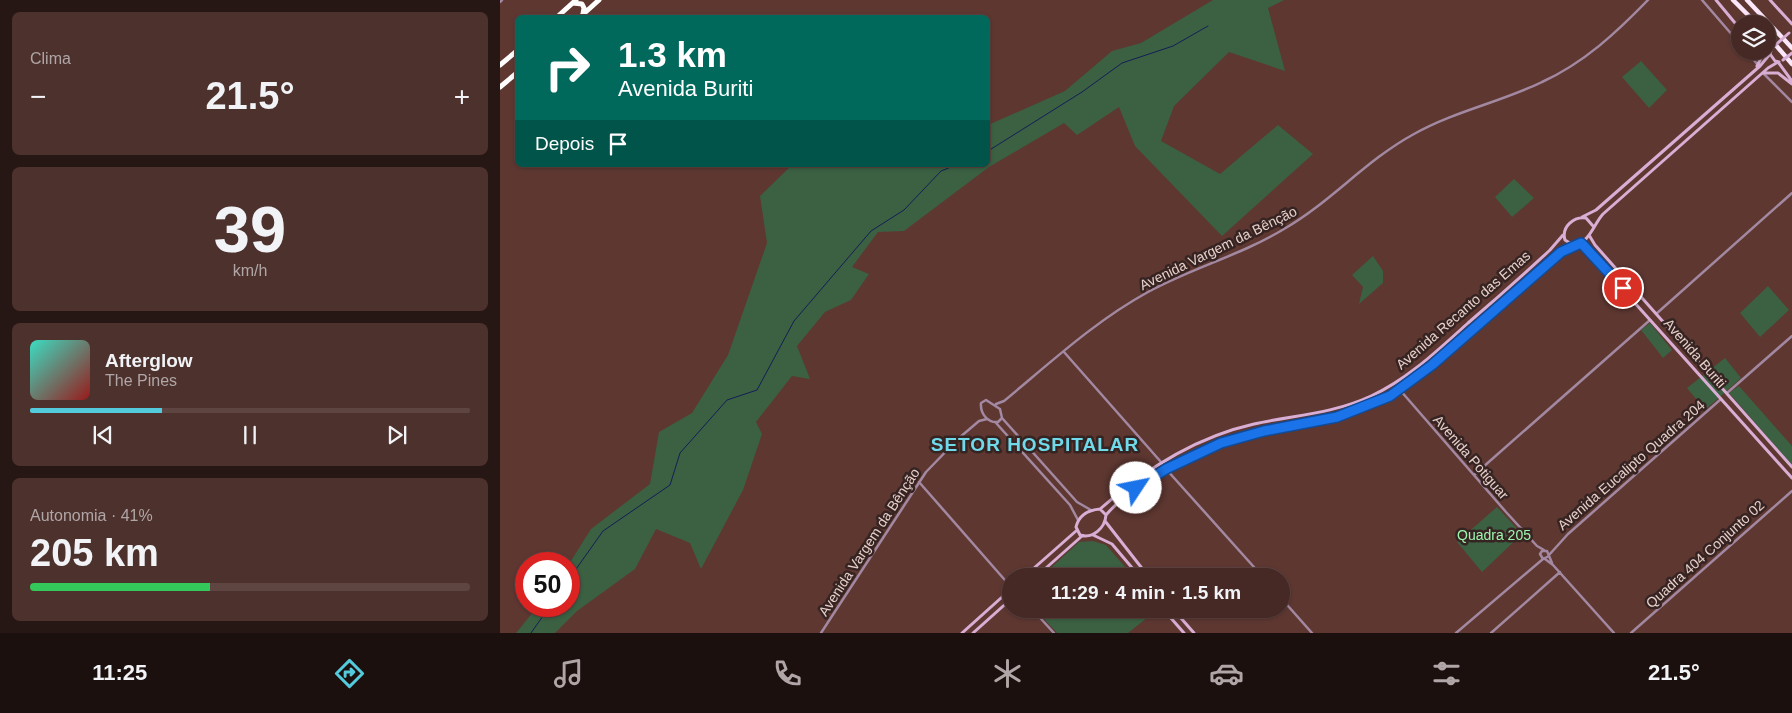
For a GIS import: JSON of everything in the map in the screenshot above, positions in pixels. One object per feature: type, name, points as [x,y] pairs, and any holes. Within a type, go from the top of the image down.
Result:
[{"type":"highway","points":[[582,15],[599,0]]},
{"type":"highway","points":[[1733,0],[1748,15]]},
{"type":"highway","points":[[1747,0],[1792,48]]},
{"type":"highway","points":[[559,15],[574,1],[582,4],[584,8],[581,15]]},
{"type":"highway","points":[[1776,45],[1792,64]]},
{"type":"highway","points":[[500,66],[515,53]]},
{"type":"highway","points":[[500,87],[515,74]]},
{"type":"main road","points":[[1716,0],[1731,18]]},
{"type":"main road","points":[[1770,0],[1791,23]]},
{"type":"main road","points":[[1776,45],[1791,32]]},
{"type":"main road","points":[[1762,60],[1726,96],[1596,210],[1570,222],[1563,236],[1566,242],[1573,245],[1581,243],[1589,235],[1593,226],[1659,165],[1763,73],[1792,53]]},
{"type":"main road","points":[[1757,67],[1760,60]]},
{"type":"main road","points":[[1778,62],[1792,82]]},
{"type":"main road","points":[[1763,73],[1778,73],[1792,82]]},
{"type":"main road","points":[[1726,96],[1725,101],[1730,102]]},
{"type":"main road","points":[[1706,112],[1710,114],[1710,120]]},
{"type":"main road","points":[[1661,153],[1663,158],[1667,158]]},
{"type":"main road","points":[[1655,158],[1659,159],[1659,165]]},
{"type":"main road","points":[[1582,217],[1590,220],[1593,226]]},
{"type":"main road","name":"Avenida Buriti","points":[[1589,235],[1593,242],[1792,468]]},
{"type":"main road","name":"Avenida Recanto das Emas","points":[[1100,509],[1161,462],[1219,435],[1234,430],[1331,411],[1387,388],[1426,360],[1555,246],[1563,236]]},
{"type":"main road","name":"Avenida Buriti","points":[[1581,243],[1792,478]]},
{"type":"main road","name":"Avenida Recanto das Emas","points":[[1106,515],[1136,488],[1166,469],[1221,443],[1346,414],[1390,396],[1429,368],[1561,252],[1573,245]]},
{"type":"main road","points":[[1478,315],[1478,318],[1483,320]]},
{"type":"main road","points":[[1472,320],[1476,320],[1476,326]]},
{"type":"main road","points":[[1667,337],[1672,336],[1672,332]]},
{"type":"main road","points":[[1674,346],[1675,341],[1680,341]]},
{"type":"main road","points":[[1426,360],[1429,362],[1429,368]]},
{"type":"main road","points":[[1711,387],[1711,383],[1717,383]]},
{"type":"main road","points":[[1387,388],[1390,396]]},
{"type":"main road","points":[[1732,410],[1737,409],[1737,406]]},
{"type":"main road","points":[[1294,418],[1298,422],[1295,426]]},
{"type":"main road","points":[[1276,429],[1273,425],[1277,421]]},
{"type":"main road","points":[[1234,430],[1231,434],[1236,438]]},
{"type":"main road","points":[[1219,435],[1223,439],[1221,443]]},
{"type":"main road","points":[[1788,474],[1792,468]]},
{"type":"main road","points":[[1140,477],[1141,482],[1145,483]]},
{"type":"main road","points":[[1134,481],[1137,484],[1136,488]]},
{"type":"main road","points":[[1034,568],[1076,531],[1078,520],[1091,510],[1100,509],[1106,515],[1105,521],[1092,535]]},
{"type":"main road","points":[[1105,521],[1142,568]]},
{"type":"main road","points":[[1076,531],[1082,536]]},
{"type":"main road","points":[[1045,568],[1082,536],[1092,535],[1112,544],[1132,568]]},
{"type":"main road","points":[[962,633],[1002,597]]},
{"type":"main road","points":[[999,600],[999,604],[1002,605]]},
{"type":"main road","points":[[993,605],[997,608],[997,611]]},
{"type":"main road","points":[[973,633],[1002,607]]},
{"type":"main road","points":[[1171,618],[1184,633]]},
{"type":"main road","points":[[1181,618],[1194,633]]},
{"type":"street","name":"Avenida Vargem da Bênção","points":[[999,407],[1107,318],[1147,293],[1282,231],[1313,211],[1377,156],[1412,135],[1438,121],[1543,82],[1571,66],[1609,38],[1648,0]]},
{"type":"street","points":[[1702,0],[1731,34]]},
{"type":"street","points":[[1752,60],[1757,67]]},
{"type":"street","points":[[1763,73],[1792,102]]},
{"type":"street","points":[[1773,81],[1770,74],[1778,73]]},
{"type":"street","points":[[1656,314],[1792,193]]},
{"type":"street","points":[[1474,475],[1651,319]]},
{"type":"street","points":[[1727,393],[1792,336]]},
{"type":"street","points":[[1064,352],[1161,462]]},
{"type":"street","name":"Avenida Potiguar","points":[[1399,389],[1530,538],[1549,555],[1553,565]]},
{"type":"street","name":"Avenida Eucalipto Quadra 204","points":[[1555,546],[1721,399]]},
{"type":"street","points":[[1078,520],[1073,509],[1054,487],[996,423],[987,419],[980,405],[984,401],[989,400],[999,407],[1002,418],[1060,483],[1077,502],[1091,510]]},
{"type":"street","name":"Avenida Vargem da Bênção","points":[[996,404],[1004,401]]},
{"type":"street","name":"Avenida Vargem da Bênção","points":[[821,633],[918,482],[949,447],[978,421],[982,412]]},
{"type":"street","points":[[996,423],[1002,418]]},
{"type":"street","name":"Avenida Vargem da Bênção","points":[[978,421],[987,419]]},
{"type":"street","points":[[1038,471],[1045,465]]},
{"type":"street","points":[[1166,469],[1255,568]]},
{"type":"street","points":[[918,482],[1002,576]]},
{"type":"street","points":[[1054,487],[1060,483]]},
{"type":"street","name":"Quadra 404 Conjunto 02","points":[[1631,633],[1792,491]]},
{"type":"street","name":"Avenida Potiguar","points":[[1530,538],[1540,555],[1560,572],[1614,633]]},
{"type":"street","points":[[1531,567],[1544,550],[1555,546]]},
{"type":"street","points":[[1456,633],[1531,567],[1549,555],[1555,546]]},
{"type":"street","points":[[1491,633],[1560,572]]},
{"type":"street","points":[[1290,608],[1312,633]]},
{"type":"street","points":[[1040,618],[1054,633]]},
{"type":"green space","points":[[1213,0],[1284,0],[1268,8],[1285,71],[1229,52],[1174,106],[1161,141],[1220,174],[1278,125],[1313,154],[1222,236],[1135,146],[1119,107],[1077,135],[1064,123],[990,166],[990,124],[1065,91],[1112,51],[1141,43]]},
{"type":"green space","points":[[1641,61],[1667,90],[1649,108],[1622,77]]},
{"type":"green space","points":[[790,167],[989,167],[904,231],[878,232],[852,267],[869,274],[851,300],[825,312],[797,346],[810,379],[792,376],[756,422],[762,434],[743,490],[701,569],[690,543],[656,529],[635,569],[580,609],[580,552],[577,552],[591,529],[650,484],[659,432],[692,413],[728,355],[767,243],[760,196]]},
{"type":"green space","points":[[1514,179],[1534,198],[1512,217],[1495,197]]},
{"type":"green space","points":[[1373,256],[1383,271],[1383,283],[1359,304],[1363,287],[1352,275]]},
{"type":"green space","points":[[1768,286],[1789,310],[1760,337],[1740,313]]},
{"type":"green space","points":[[1650,323],[1672,350],[1663,358],[1641,330]]},
{"type":"green space","points":[[1725,358],[1741,378],[1705,410],[1687,388]]},
{"type":"green space","points":[[1739,386],[1792,446],[1792,465],[1729,393]]},
{"type":"green space","name":"Quadra 205","points":[[1497,507],[1522,534],[1482,572],[1457,542]]},
{"type":"green space","points":[[1093,541],[1106,545],[1126,568],[1051,568],[1079,542]]},
{"type":"green space","points":[[529,617],[571,617],[555,633],[516,633]]},
{"type":"green space","points":[[1043,618],[1147,618],[1128,633],[1057,633]]},
{"type":"waterway","points":[[990,150],[1082,92],[1122,63],[1173,46],[1208,26]]},
{"type":"waterway","points":[[580,563],[603,531],[670,485],[680,453],[727,400],[757,390],[794,321],[871,231],[904,210],[941,171],[951,167]]},
{"type":"waterway","points":[[531,633],[542,617]]},
{"type":"district","name":"SETOR HOSPITALAR","points":[[1035,444]]},
{"type":"route","points":[[1136,488],[1166,469],[1221,443],[1264,431],[1337,417],[1390,396],[1418,377],[1561,252],[1573,245],[1581,243],[1588,249],[1623,288]]}]
